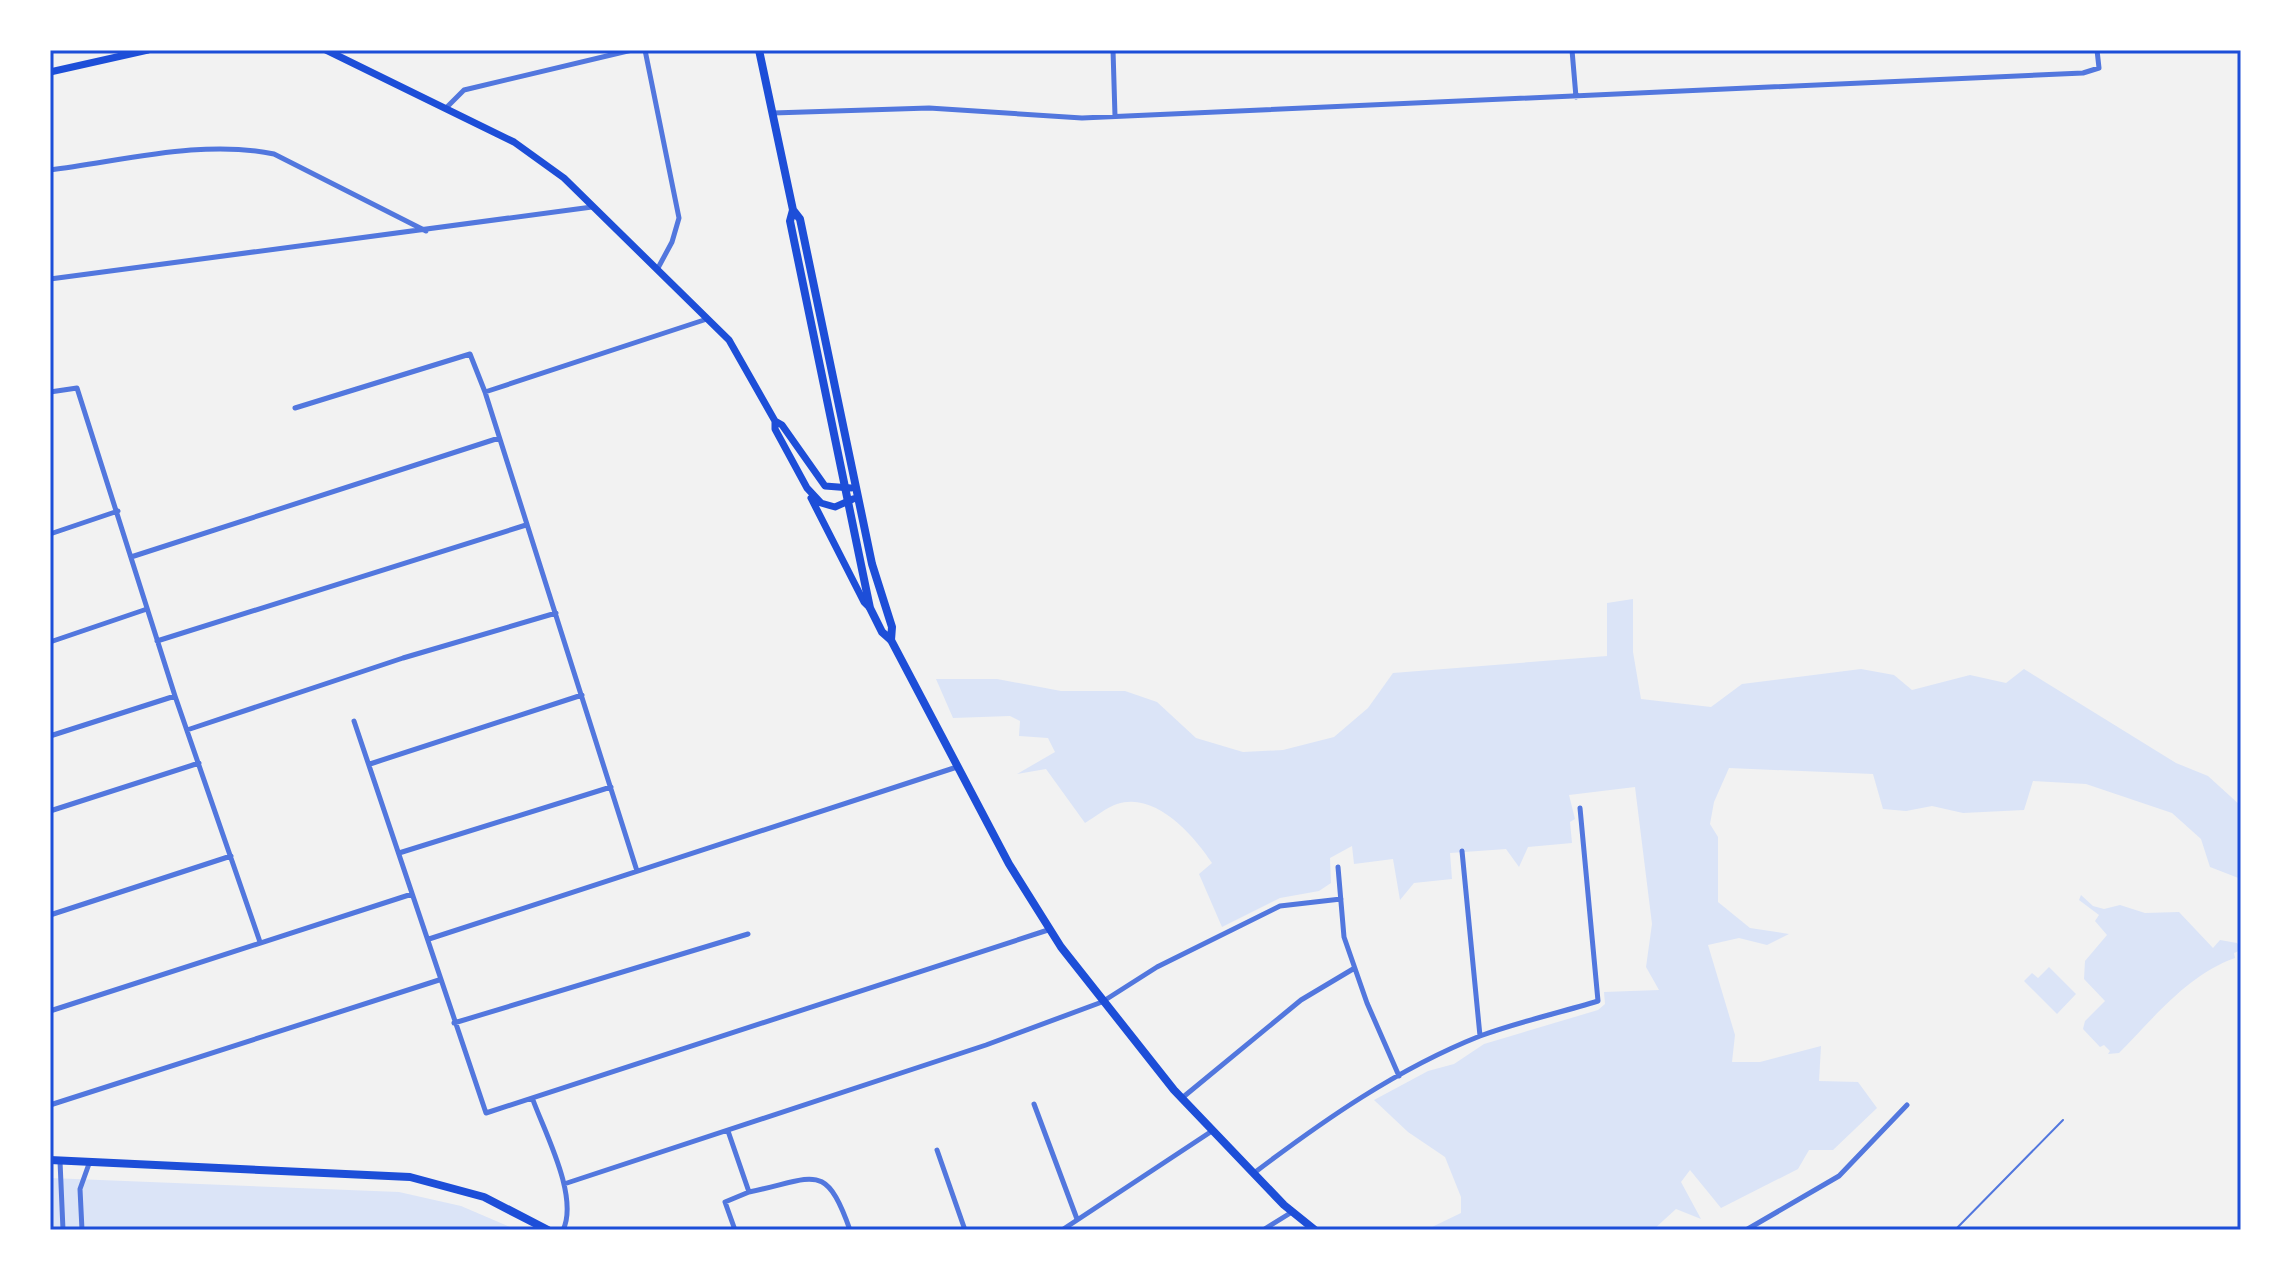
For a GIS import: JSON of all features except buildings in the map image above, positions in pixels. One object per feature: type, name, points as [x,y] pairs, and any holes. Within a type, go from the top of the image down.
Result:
[{"type":"main road","points":[[50,72],[148,50]]},
{"type":"main road","points":[[326,50],[534,155],[658,268],[708,319],[737,353],[775,421],[775,429],[864,602],[870,608]]},
{"type":"main road","points":[[759,50],[793,210],[800,219],[872,564],[892,627],[891,640]]},
{"type":"main road","points":[[793,210],[790,221],[843,489],[870,608],[882,632],[891,640],[1048,930],[1181,1098],[1292,1212],[1315,1230]]},
{"type":"main road","points":[[775,421],[782,425],[825,486],[857,492]]},
{"type":"main road","points":[[807,488],[828,506],[846,503],[857,492]]},
{"type":"main road","points":[[50,1160],[410,1177],[476,1194],[548,1230]]},
{"type":"street","points":[[446,108],[464,90],[632,50]]},
{"type":"street","points":[[645,50],[679,218],[672,242],[658,268]]},
{"type":"street","points":[[1113,50],[1115,116]]},
{"type":"street","points":[[1572,50],[1576,97]]},
{"type":"street","points":[[773,113],[929,108],[1047,117],[1115,116],[2083,73],[2097,69],[2097,50]]},
{"type":"street","points":[[50,170],[208,149],[257,151],[274,154],[427,231]]},
{"type":"street","points":[[50,279],[593,207]]},
{"type":"street","points":[[485,392],[708,319]]},
{"type":"street","points":[[295,408],[470,354],[485,392],[637,871]]},
{"type":"street","points":[[50,392],[77,388],[175,696],[260,942]]},
{"type":"street","points":[[131,557],[499,438]]},
{"type":"street","points":[[50,534],[118,511]]},
{"type":"street","points":[[157,641],[526,525]]},
{"type":"street","points":[[50,642],[147,609]]},
{"type":"street","points":[[187,730],[403,658],[556,613]]},
{"type":"street","points":[[369,764],[582,695]]},
{"type":"street","points":[[50,736],[175,696]]},
{"type":"street","points":[[354,721],[486,1113],[1048,930]]},
{"type":"street","points":[[50,811],[199,763]]},
{"type":"street","points":[[429,939],[958,766]]},
{"type":"street","points":[[399,853],[611,787]]},
{"type":"street","points":[[1253,1173],[1335,1112],[1399,1076],[1480,1036],[1598,1001],[1580,808]]},
{"type":"street","points":[[1462,851],[1480,1036]]},
{"type":"street","points":[[50,915],[231,856]]},
{"type":"street","points":[[1338,867],[1344,937],[1353,969],[1399,1076]]},
{"type":"street","points":[[50,1011],[412,894]]},
{"type":"street","points":[[564,1184],[986,1045],[1102,1002],[1157,967],[1280,906],[1341,899]]},
{"type":"street","points":[[454,1023],[748,934]]},
{"type":"street","points":[[1181,1098],[1301,1000],[1353,969]]},
{"type":"street","points":[[50,1105],[439,980]]},
{"type":"street","points":[[533,1100],[564,1184],[570,1217],[563,1230]]},
{"type":"street","points":[[1034,1104],[1077,1219]]},
{"type":"street","points":[[1746,1230],[1839,1176],[1907,1105]]},
{"type":"street","points":[[728,1131],[749,1192]]},
{"type":"street","points":[[1062,1230],[1213,1131]]},
{"type":"street","points":[[937,1150],[965,1230]]},
{"type":"street","points":[[60,1160],[63,1230]]},
{"type":"street","points":[[82,1230],[80,1189],[90,1161]]},
{"type":"street","points":[[735,1230],[725,1202],[749,1192],[818,1178],[830,1184],[837,1194],[850,1230]]},
{"type":"street","points":[[1263,1230],[1292,1212]]},
{"type":"lane","points":[[1955,1230],[2063,1120]]},
{"type":"shaded area","points":[[1633,599],[1633,652],[1641,699],[1711,707],[1742,684],[1861,669],[1894,675],[1912,690],[1970,675],[2006,683],[2024,669],[2176,763],[2208,776],[2241,806],[2241,879],[2210,867],[2201,839],[2172,813],[2086,784],[2033,781],[2024,810],[1963,813],[1932,806],[1906,811],[1883,809],[1873,774],[1729,768],[1714,802],[1710,824],[1718,837],[1718,902],[1750,928],[1789,934],[1767,945],[1739,938],[1708,945],[1735,1035],[1732,1062],[1760,1062],[1821,1046],[1819,1081],[1858,1082],[1877,1108],[1833,1150],[1809,1150],[1798,1169],[1721,1208],[1690,1170],[1681,1182],[1701,1219],[1676,1209],[1653,1230],[1437,1230],[1432,1227],[1461,1213],[1461,1197],[1445,1157],[1408,1132],[1374,1100],[1428,1071],[1454,1064],[1484,1044],[1598,1010],[1605,1004],[1604,992],[1659,990],[1646,967],[1652,924],[1635,787],[1569,795],[1575,819],[1570,822],[1572,843],[1528,847],[1519,867],[1506,849],[1450,853],[1452,879],[1414,883],[1400,900],[1393,859],[1354,864],[1352,846],[1330,858],[1331,883],[1319,891],[1280,898],[1222,927],[1199,874],[1212,863],[1172,818],[1146,804],[1132,802],[1113,805],[1085,823],[1046,769],[1017,774],[1055,752],[1048,738],[1019,736],[1020,721],[1010,716],[953,718],[936,679],[997,679],[1061,691],[1125,691],[1157,702],[1196,738],[1243,752],[1283,750],[1334,737],[1368,708],[1393,673],[1607,656],[1607,603]]},
{"type":"shaded area","points":[[2081,895],[2093,906],[2104,909],[2120,905],[2145,913],[2179,912],[2213,948],[2220,940],[2237,943],[2241,950],[2234,953],[2235,958],[2186,986],[2119,1053],[2108,1054],[2110,1051],[2104,1045],[2100,1047],[2083,1029],[2085,1021],[2105,1001],[2084,979],[2085,961],[2107,935],[2095,921],[2099,915],[2079,900]]},
{"type":"shaded area","points":[[2049,967],[2076,994],[2057,1014],[2024,981],[2032,973],[2038,978]]},
{"type":"shaded area","points":[[50,1178],[399,1192],[461,1206],[517,1230],[50,1230]]}]
